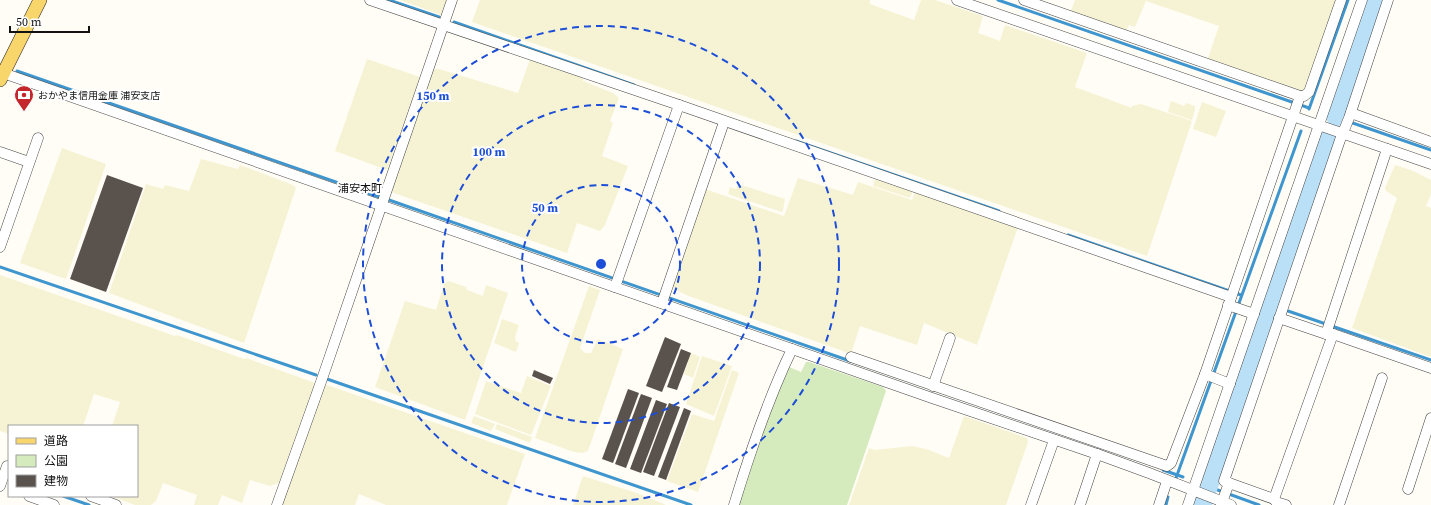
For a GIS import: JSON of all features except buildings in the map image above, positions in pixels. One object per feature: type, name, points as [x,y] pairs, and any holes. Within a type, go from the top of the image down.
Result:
[{"type":"main road","points":[[1,75],[40,0]]},
{"type":"street","points":[[370,0],[679,105],[1233,300],[1254,314]]},
{"type":"street","points":[[277,505],[452,0]]},
{"type":"street","points":[[957,0],[1296,106]]},
{"type":"street","points":[[1024,0],[1296,106],[1319,125],[1347,122],[1431,142]]},
{"type":"street","points":[[1159,505],[1166,473],[1210,376],[1296,106],[1309,92],[1341,0]]},
{"type":"street","points":[[1188,505],[1195,492],[1230,384],[1362,0]]},
{"type":"street","points":[[1224,497],[1224,481],[1388,0]]},
{"type":"street","points":[[1,75],[381,205],[617,282],[792,349],[877,372],[934,391],[1166,473],[1195,492],[1224,497],[1274,499],[1276,502],[1286,505]]},
{"type":"street","points":[[617,282],[679,105]]},
{"type":"street","points":[[664,299],[724,122]]},
{"type":"street","points":[[1347,122],[1387,149],[1431,164]]},
{"type":"street","points":[[0,247],[38,138]]},
{"type":"street","points":[[1274,499],[1387,149]]},
{"type":"street","points":[[0,152],[29,162]]},
{"type":"street","points":[[1279,318],[1329,330],[1431,368]]},
{"type":"street","points":[[934,391],[950,338]]},
{"type":"street","points":[[734,505],[751,447],[776,382],[792,349]]},
{"type":"street","points":[[851,357],[877,372]]},
{"type":"street","points":[[1210,376],[1230,384]]},
{"type":"street","points":[[1339,505],[1382,378]]},
{"type":"street","points":[[1408,489],[1431,418]]},
{"type":"street","points":[[1058,436],[1097,454],[1150,473],[1166,473]]},
{"type":"street","points":[[1031,505],[1058,436]]},
{"type":"street","points":[[1080,505],[1097,454]]},
{"type":"street","points":[[3,474],[8,486]]},
{"type":"street","points":[[31,497],[54,505]]},
{"type":"street","points":[[94,497],[116,505]]},
{"type":"shaded area","points":[[400,0],[449,0],[444,14],[441,15]]},
{"type":"shaded area","points":[[480,0],[870,0],[870,4],[914,20],[921,0],[935,0],[983,16],[978,33],[1000,41],[1005,25],[1087,53],[1075,87],[1132,108],[1132,106],[1141,104],[1192,121],[1147,256],[472,22]]},
{"type":"shaded area","points":[[1075,0],[1338,0],[1308,88],[1302,92],[1208,58],[1219,26],[1146,1],[1135,27],[1129,25],[1126,31],[1071,11]]},
{"type":"shaded area","points":[[367,59],[420,77],[387,170],[335,151]]},
{"type":"shaded area","points":[[530,59],[583,77],[583,81],[613,93],[619,98],[610,121],[613,123],[602,156],[628,166],[605,225],[600,231],[577,223],[567,253],[391,192],[432,72],[435,69],[518,93]]},
{"type":"shaded area","points":[[1171,101],[1184,106],[1186,103],[1195,106],[1192,120],[1168,112]]},
{"type":"shaded area","points":[[1202,102],[1226,111],[1216,137],[1193,129]]},
{"type":"shaded area","points":[[62,148],[106,164],[66,279],[20,263]]},
{"type":"shaded area","points":[[201,159],[238,169],[240,165],[293,185],[296,188],[244,343],[109,293],[146,184],[163,189],[165,185],[189,191]]},
{"type":"shaded area","points":[[1395,165],[1411,170],[1431,180],[1431,194],[1426,206],[1431,208],[1431,357],[1352,328],[1397,198],[1386,191],[1385,188]]},
{"type":"shaded area","points":[[798,178],[853,195],[858,182],[912,200],[915,192],[1018,227],[977,345],[924,323],[917,345],[860,326],[851,354],[686,295],[671,287],[705,189],[784,216]]},
{"type":"shaded area","points":[[875,179],[913,191],[910,198],[873,186]]},
{"type":"shaded area","points":[[738,184],[785,199],[782,212],[730,195],[728,193],[730,187],[736,189]]},
{"type":"shaded area","points":[[0,275],[175,336],[177,335],[244,359],[246,358],[315,383],[279,483],[270,486],[250,480],[242,503],[222,495],[218,505],[194,505],[197,495],[163,483],[156,501],[151,505],[135,505],[114,497],[138,497],[138,425],[112,425],[120,402],[94,394],[83,425],[8,425],[8,434],[0,431]]},
{"type":"shaded area","points":[[449,281],[466,287],[467,290],[483,296],[486,285],[508,293],[465,420],[375,387],[405,301],[436,310],[444,284]]},
{"type":"shaded area","points":[[589,286],[600,290],[580,348],[585,353],[591,353],[598,339],[623,349],[588,451],[582,453],[574,452],[535,438]]},
{"type":"shaded area","points":[[502,319],[519,325],[515,337],[516,341],[519,343],[516,352],[494,343]]},
{"type":"shaded area","points":[[691,353],[700,357],[693,378],[684,374]]},
{"type":"shaded area","points":[[702,356],[732,366],[714,416],[686,404]]},
{"type":"shaded area","points":[[732,370],[739,373],[698,492],[667,481],[692,414],[714,421]]},
{"type":"shaded area","points":[[527,376],[551,386],[531,435],[475,414],[486,381],[521,393]]},
{"type":"shaded area","points":[[324,384],[525,454],[507,505],[386,505],[359,494],[355,505],[281,505]]},
{"type":"shaded area","points":[[474,416],[495,424],[491,431],[471,423]]},
{"type":"shaded area","points":[[964,416],[1027,438],[1028,442],[1006,505],[849,505],[869,448],[874,450],[913,446],[929,450],[949,458]]},
{"type":"shaded area","points":[[497,424],[532,437],[530,443],[495,429]]},
{"type":"shaded area","points":[[583,476],[637,493],[666,505],[573,505]]},
{"type":"green space","points":[[806,362],[883,387],[886,391],[847,505],[736,505],[787,366],[801,372]]},
{"type":"waterway","points":[[389,0],[439,17]]},
{"type":"waterway","points":[[998,0],[1309,108]]},
{"type":"waterway","points":[[1309,109],[1348,0]]},
{"type":"waterway","points":[[1336,117],[1376,0]]},
{"type":"waterway","points":[[454,22],[634,85]]},
{"type":"waterway","points":[[17,71],[379,197]]},
{"type":"waterway","points":[[1337,115],[1344,120],[1431,150]]},
{"type":"waterway","points":[[1176,478],[1301,131]]},
{"type":"waterway","points":[[1202,505],[1330,134]]},
{"type":"waterway","points":[[796,141],[999,211]]},
{"type":"waterway","points":[[389,200],[850,361]]},
{"type":"waterway","points":[[1068,235],[1241,295]]},
{"type":"waterway","points":[[0,267],[316,375]]},
{"type":"waterway","points":[[1271,305],[1275,307]]},
{"type":"waterway","points":[[1288,311],[1431,360]]},
{"type":"waterway","points":[[327,379],[691,505]]},
{"type":"waterway","points":[[1163,470],[1183,477]]},
{"type":"waterway","points":[[1204,485],[1259,505]]},
{"type":"waterway","points":[[66,497],[89,505]]},
{"type":"waterway","points":[[1166,505],[1168,497]]},
{"type":"place","name":"おかやま信用金庫 浦安支店","points":[[24,112]]},
{"type":"district","name":"浦安本町","points":[[360,188]]}]
